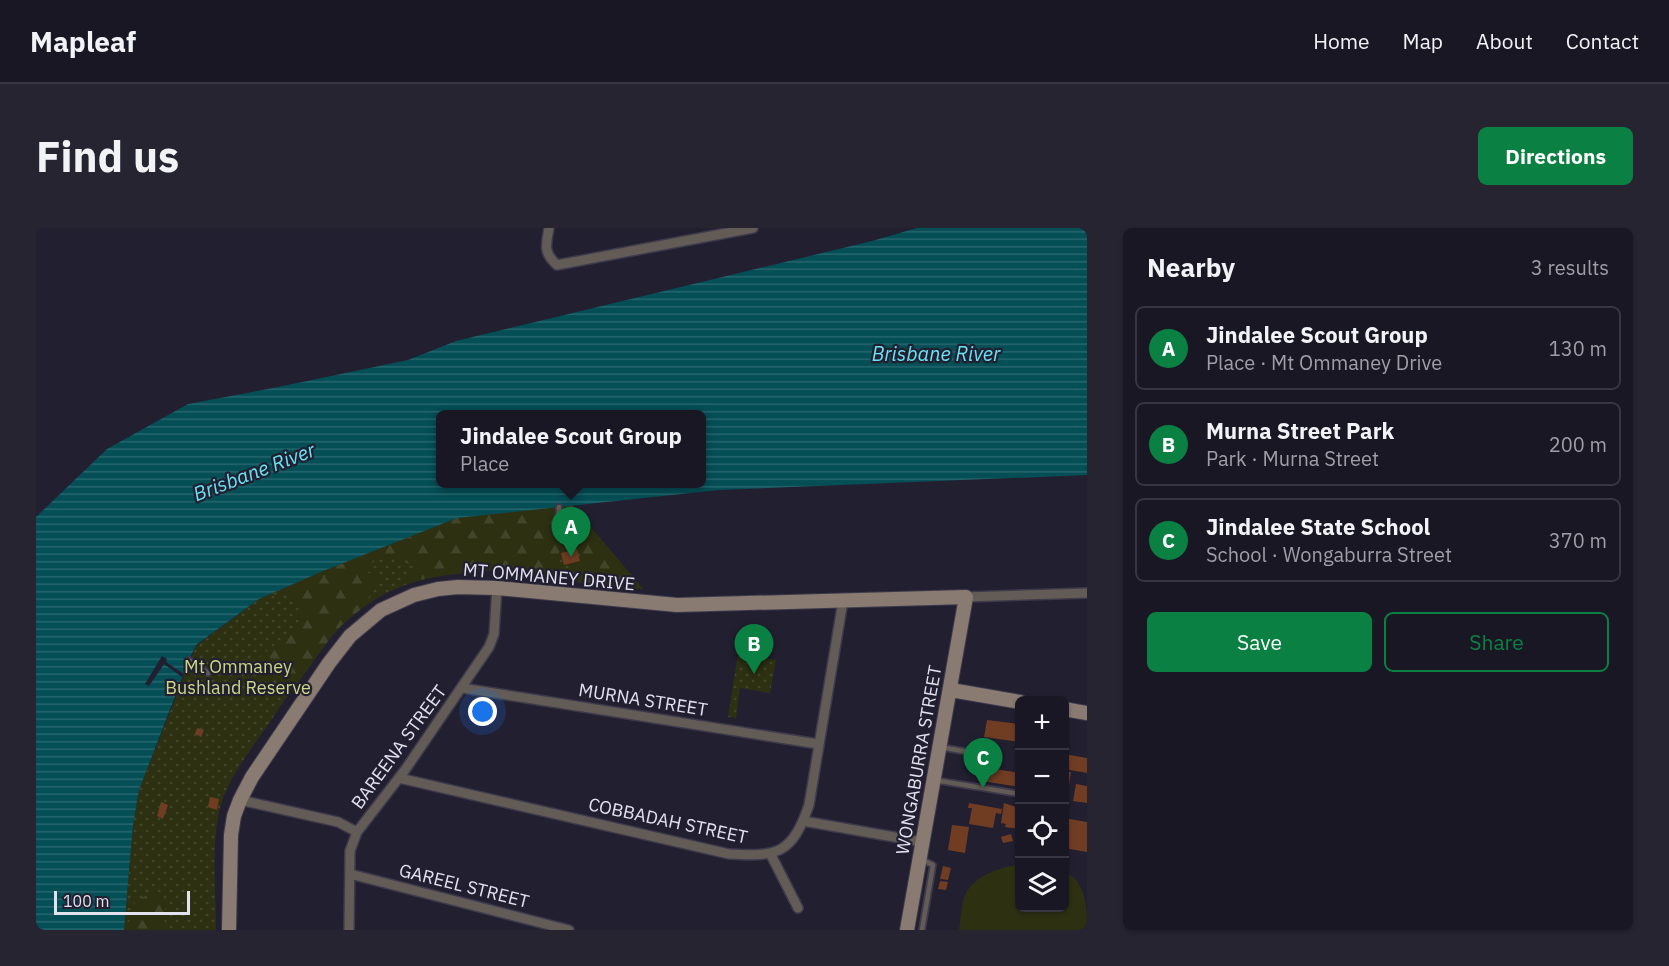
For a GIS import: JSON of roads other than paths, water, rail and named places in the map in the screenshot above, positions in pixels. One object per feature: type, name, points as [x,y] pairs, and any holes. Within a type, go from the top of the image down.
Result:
[{"type":"street","points":[[549,228],[546,248],[549,258],[557,265],[753,228]]},
{"type":"street","name":"MT OMMANEY DRIVE","points":[[229,930],[231,835],[234,816],[252,777],[329,663],[350,636],[381,610],[414,595],[458,587],[497,588],[669,605],[1087,593]]},
{"type":"street","name":"BAREENA STREET","points":[[349,930],[350,851],[357,832],[399,778],[489,647],[494,634],[497,588]]},
{"type":"street","name":"WONGABURRA STREET","points":[[907,930],[966,597]]},
{"type":"street","name":"COBBADAH STREET","points":[[399,778],[729,854],[771,855],[790,842],[800,829],[808,805],[843,601]]},
{"type":"street","name":"MURNA STREET","points":[[462,688],[818,744]]},
{"type":"street","points":[[951,690],[1015,701]]},
{"type":"street","points":[[1069,710],[1087,713]]},
{"type":"street","points":[[240,800],[338,822],[357,832]]},
{"type":"street","points":[[803,821],[923,842]]},
{"type":"street","points":[[771,855],[798,908]]},
{"type":"street","name":"GAREEL STREET","points":[[350,874],[569,930]]},
{"type":"lane","points":[[559,507],[559,522]]},
{"type":"lane","points":[[189,660],[208,673]]},
{"type":"lane","points":[[940,747],[984,755]]},
{"type":"lane","points":[[934,780],[1015,793]]},
{"type":"lane","points":[[920,859],[933,865],[922,930]]},
{"type":"water","name":"Brisbane River","points":[[917,228],[1087,228],[1087,475],[719,490],[457,518],[323,571],[259,599],[196,645],[139,790],[133,825],[124,930],[36,930],[36,517],[107,449],[188,404],[408,360],[456,341],[872,241]]},
{"type":"place","name":"Jindalee Scout Group","points":[[571,557]]},
{"type":"place","name":"Murna Street Park","points":[[754,674]]},
{"type":"place","name":"Jindalee State School","points":[[983,788]]},
{"type":"park label","name":"Mt Ommaney Bushland Reserve","points":[[238,677]]}]
